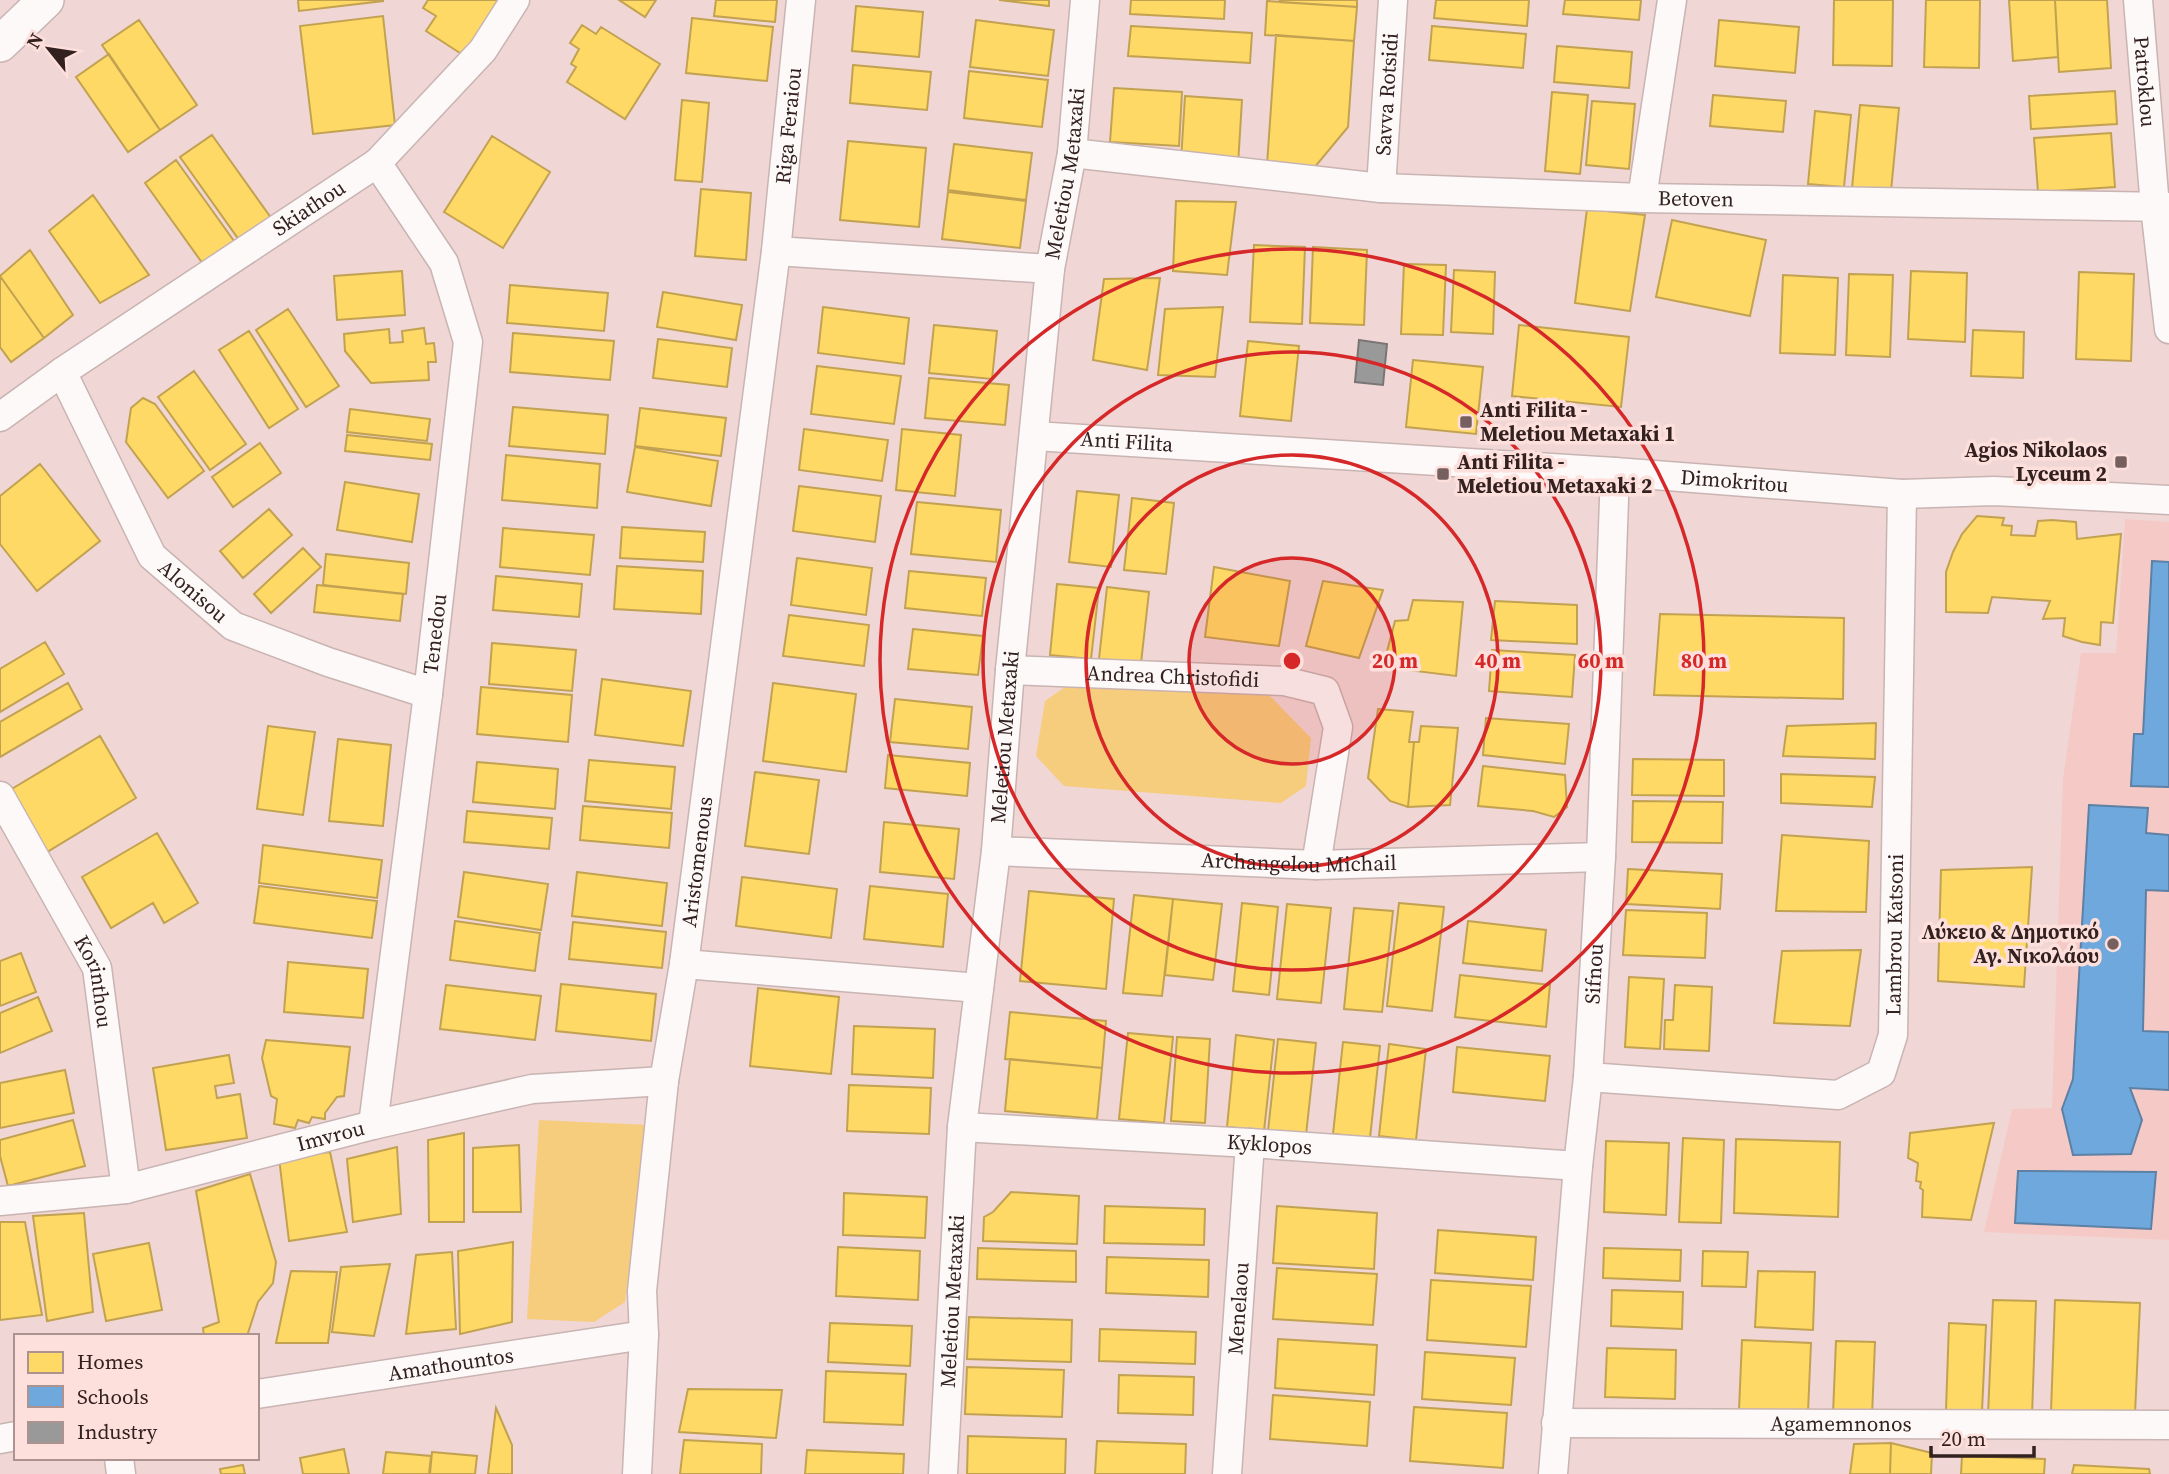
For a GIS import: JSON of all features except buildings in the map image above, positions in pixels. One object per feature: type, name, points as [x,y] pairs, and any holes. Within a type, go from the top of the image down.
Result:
[{"type":"street","points":[[0,44],[46,0]]},
{"type":"street","name":"Skiathou","points":[[0,417],[62,372],[377,163],[483,50],[514,0]]},
{"type":"street","name":"Riga Feraiou","points":[[776,251],[801,0]]},
{"type":"street","name":"Meletiou Metaxaki","points":[[943,1474],[962,1127],[996,851],[1010,670],[1050,269],[1072,153],[1085,0]]},
{"type":"street","name":"Savva Rotsidi","points":[[1381,188],[1393,0]]},
{"type":"street","points":[[1642,198],[1672,0]]},
{"type":"street","name":"Patroklou","points":[[2138,0],[2162,207],[2169,329]]},
{"type":"street","name":"Betoven","points":[[1072,153],[1381,188],[1642,198],[2162,207]]},
{"type":"street","name":"Tenedou","points":[[373,1125],[428,694],[468,342],[444,263],[377,163]]},
{"type":"street","points":[[776,251],[1050,269]]},
{"type":"street","name":"Aristomenous","points":[[637,1474],[644,1335],[642,1291],[664,1082],[684,964],[776,251]]},
{"type":"street","name":"Alonisou","points":[[62,372],[152,556],[233,626],[328,662],[428,694]]},
{"type":"street","name":"Anti Filita","points":[[1034,436],[1218,447]]},
{"type":"street","name":"Dimokritou","points":[[1218,447],[1615,472],[1902,494],[1994,491],[2169,500]]},
{"type":"street","name":"Sifnou","points":[[1553,1474],[1578,1166],[1588,1077],[1601,857],[1615,472]]},
{"type":"street","name":"Lambrou Katsoni","points":[[1588,1077],[1838,1095],[1881,1073],[1893,1035],[1902,494]]},
{"type":"street","name":"Andrea Christofidi","points":[[1010,670],[1284,681],[1325,691],[1338,727],[1317,865]]},
{"type":"street","name":"Korinthou","points":[[0,796],[97,968],[126,1189]]},
{"type":"street","name":"Archangelou Michail","points":[[996,851],[1317,865],[1601,857]]},
{"type":"street","points":[[684,964],[979,988]]},
{"type":"street","name":"Imvrou","points":[[0,1201],[126,1189],[373,1125],[532,1090],[664,1082]]},
{"type":"street","name":"Kyklopos","points":[[962,1127],[1250,1143],[1578,1166]]},
{"type":"street","name":"Menelaou","points":[[1227,1474],[1250,1143]]},
{"type":"street","name":"Amathountos","points":[[259,1394],[644,1335]]},
{"type":"street","name":"Agamemnonos","points":[[1556,1423],[2169,1425]]},
{"type":"shaded area","name":"Λύκειο & Δημοτικό Αγ. Νικολάου","points":[[2125,519],[2169,522],[2169,1240],[1984,1232],[2012,1109],[2052,1108],[2063,779],[2081,653],[2116,653]]},
{"type":"shaded area","points":[[1075,680],[1268,694],[1311,738],[1306,786],[1281,803],[1064,786],[1036,756],[1045,701]]},
{"type":"shaded area","points":[[539,1120],[648,1125],[625,1302],[594,1322],[527,1319]]},
{"type":"place","name":"Anti Filita - Meletiou Metaxaki 1","points":[[1466,422]]},
{"type":"place","name":"Agios Nikolaos Lyceum 2","points":[[2121,462]]},
{"type":"place","name":"Anti Filita - Meletiou Metaxaki 2","points":[[1443,474]]},
{"type":"place","name":"Λύκειο & Δημοτικό Αγ. Νικολάου","points":[[2113,944]]}]
